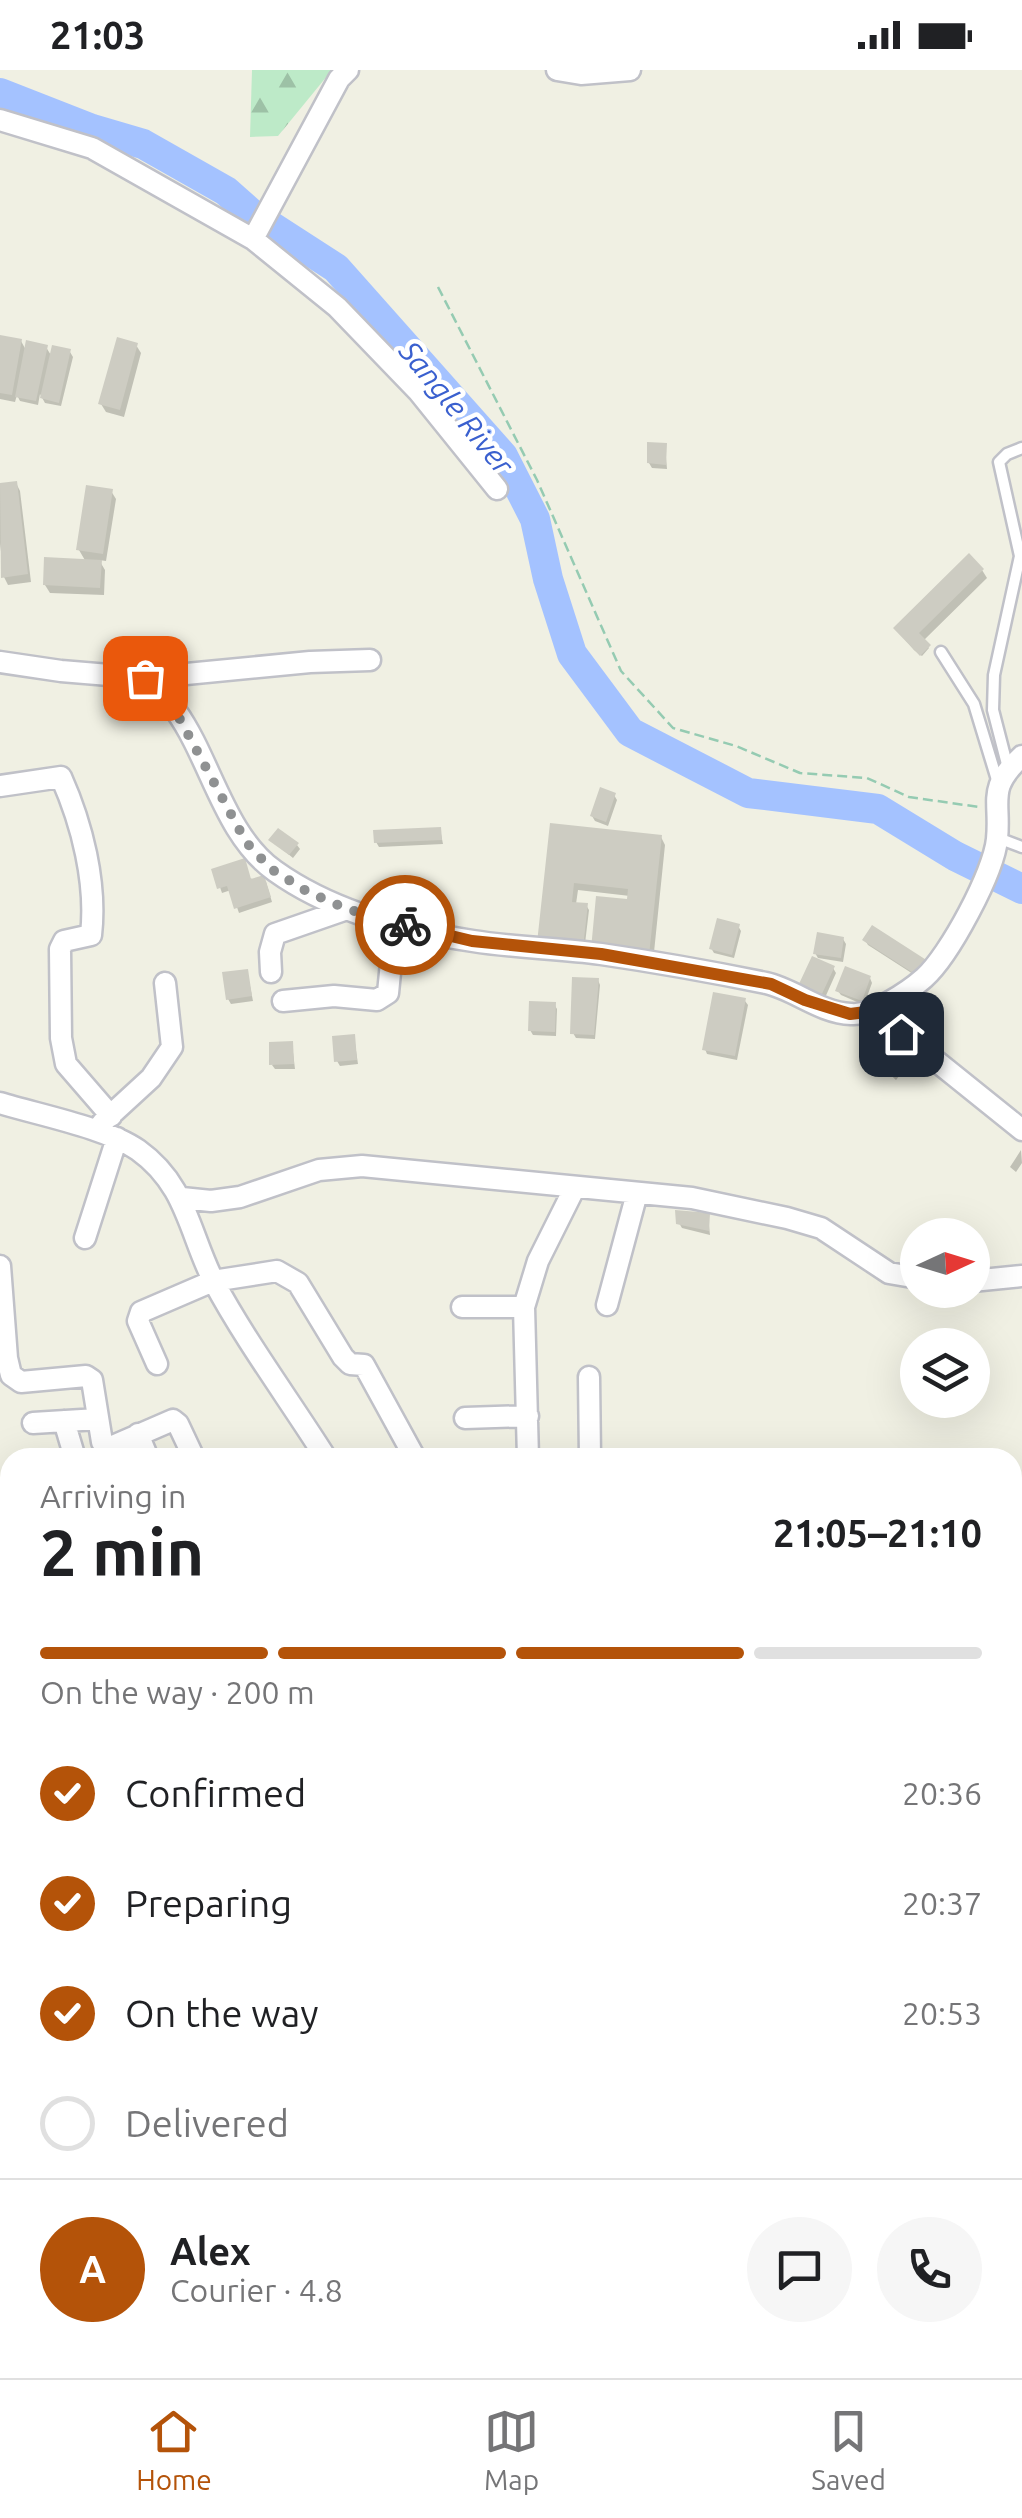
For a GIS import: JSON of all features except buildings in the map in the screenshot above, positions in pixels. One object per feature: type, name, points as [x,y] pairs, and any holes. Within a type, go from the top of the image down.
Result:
[{"type":"street","points":[[253,238],[338,79],[348,70]]},
{"type":"street","points":[[557,70],[582,74],[630,70]]},
{"type":"street","points":[[0,120],[92,148],[253,238],[337,308],[404,377],[497,489]]},
{"type":"street","points":[[0,662],[145,678],[370,660]]},
{"type":"street","points":[[145,678],[176,712],[246,842],[271,869],[308,892],[347,909],[472,941],[601,954],[771,984],[850,1014],[874,1011],[923,979],[945,955],[995,848],[995,809],[1010,770]]},
{"type":"street","points":[[0,786],[61,777],[80,827],[92,925],[90,935],[64,942],[60,949],[61,1038],[66,1064],[112,1116]]},
{"type":"street","points":[[271,972],[270,952],[275,934],[347,909]]},
{"type":"street","points":[[282,1001],[334,996],[377,1000],[388,993],[395,922]]},
{"type":"street","points":[[93,1132],[152,1078],[172,1047],[165,984]]},
{"type":"street","points":[[874,1011],[1022,1130]]},
{"type":"street","points":[[0,1103],[117,1138],[149,1160],[182,1198],[214,1281],[320,1448]]},
{"type":"street","points":[[86,1238],[117,1138]]},
{"type":"street","points":[[182,1198],[211,1202],[240,1198],[319,1170],[362,1166],[692,1198],[820,1228],[889,1273],[900,1275]]},
{"type":"street","points":[[528,1448],[524,1307],[538,1261],[574,1188]]},
{"type":"street","points":[[607,1305],[637,1193]]},
{"type":"street","points":[[0,1266],[6,1358],[11,1376],[21,1382],[86,1376],[92,1380],[105,1446],[172,1420],[178,1424],[189,1448]]},
{"type":"street","points":[[158,1364],[138,1320],[140,1312],[214,1281],[276,1271],[287,1274],[298,1284],[343,1357],[350,1364],[364,1365],[409,1448]]},
{"type":"street","points":[[990,1279],[1022,1276]]},
{"type":"street","points":[[462,1306],[524,1307]]},
{"type":"street","points":[[589,1377],[590,1448]]},
{"type":"street","points":[[465,1418],[528,1416]]},
{"type":"street","points":[[32,1423],[98,1419]]},
{"type":"street","points":[[64,1422],[72,1448]]},
{"type":"street","points":[[138,1434],[144,1448]]},
{"type":"lane","points":[[1010,770],[993,710],[994,674],[1020,556],[999,462],[1022,448]]},
{"type":"lane","points":[[941,652],[1010,770]]},
{"type":"lane","points":[[995,848],[1022,847]]},
{"type":"path","points":[[438,288],[536,480],[620,671],[674,728],[736,746],[800,773],[867,778],[909,796],[995,809]]},
{"type":"green space","points":[[252,70],[332,70],[278,136],[250,137]]},
{"type":"waterway","name":"Sangle River","points":[[0,93],[92,129],[143,144],[226,191],[253,215]]},
{"type":"waterway","name":"Sangle River","points":[[271,226],[336,268],[503,456],[535,519],[548,579],[572,654],[630,732],[748,793],[878,809],[955,856],[1022,889]]},
{"type":"way so far","points":[[145,678],[176,712],[246,842],[271,869],[308,892],[347,909],[405,925]]},
{"type":"route","points":[[405,925],[472,941],[601,954],[771,984],[850,1014],[874,1011],[901,1034]]}]
